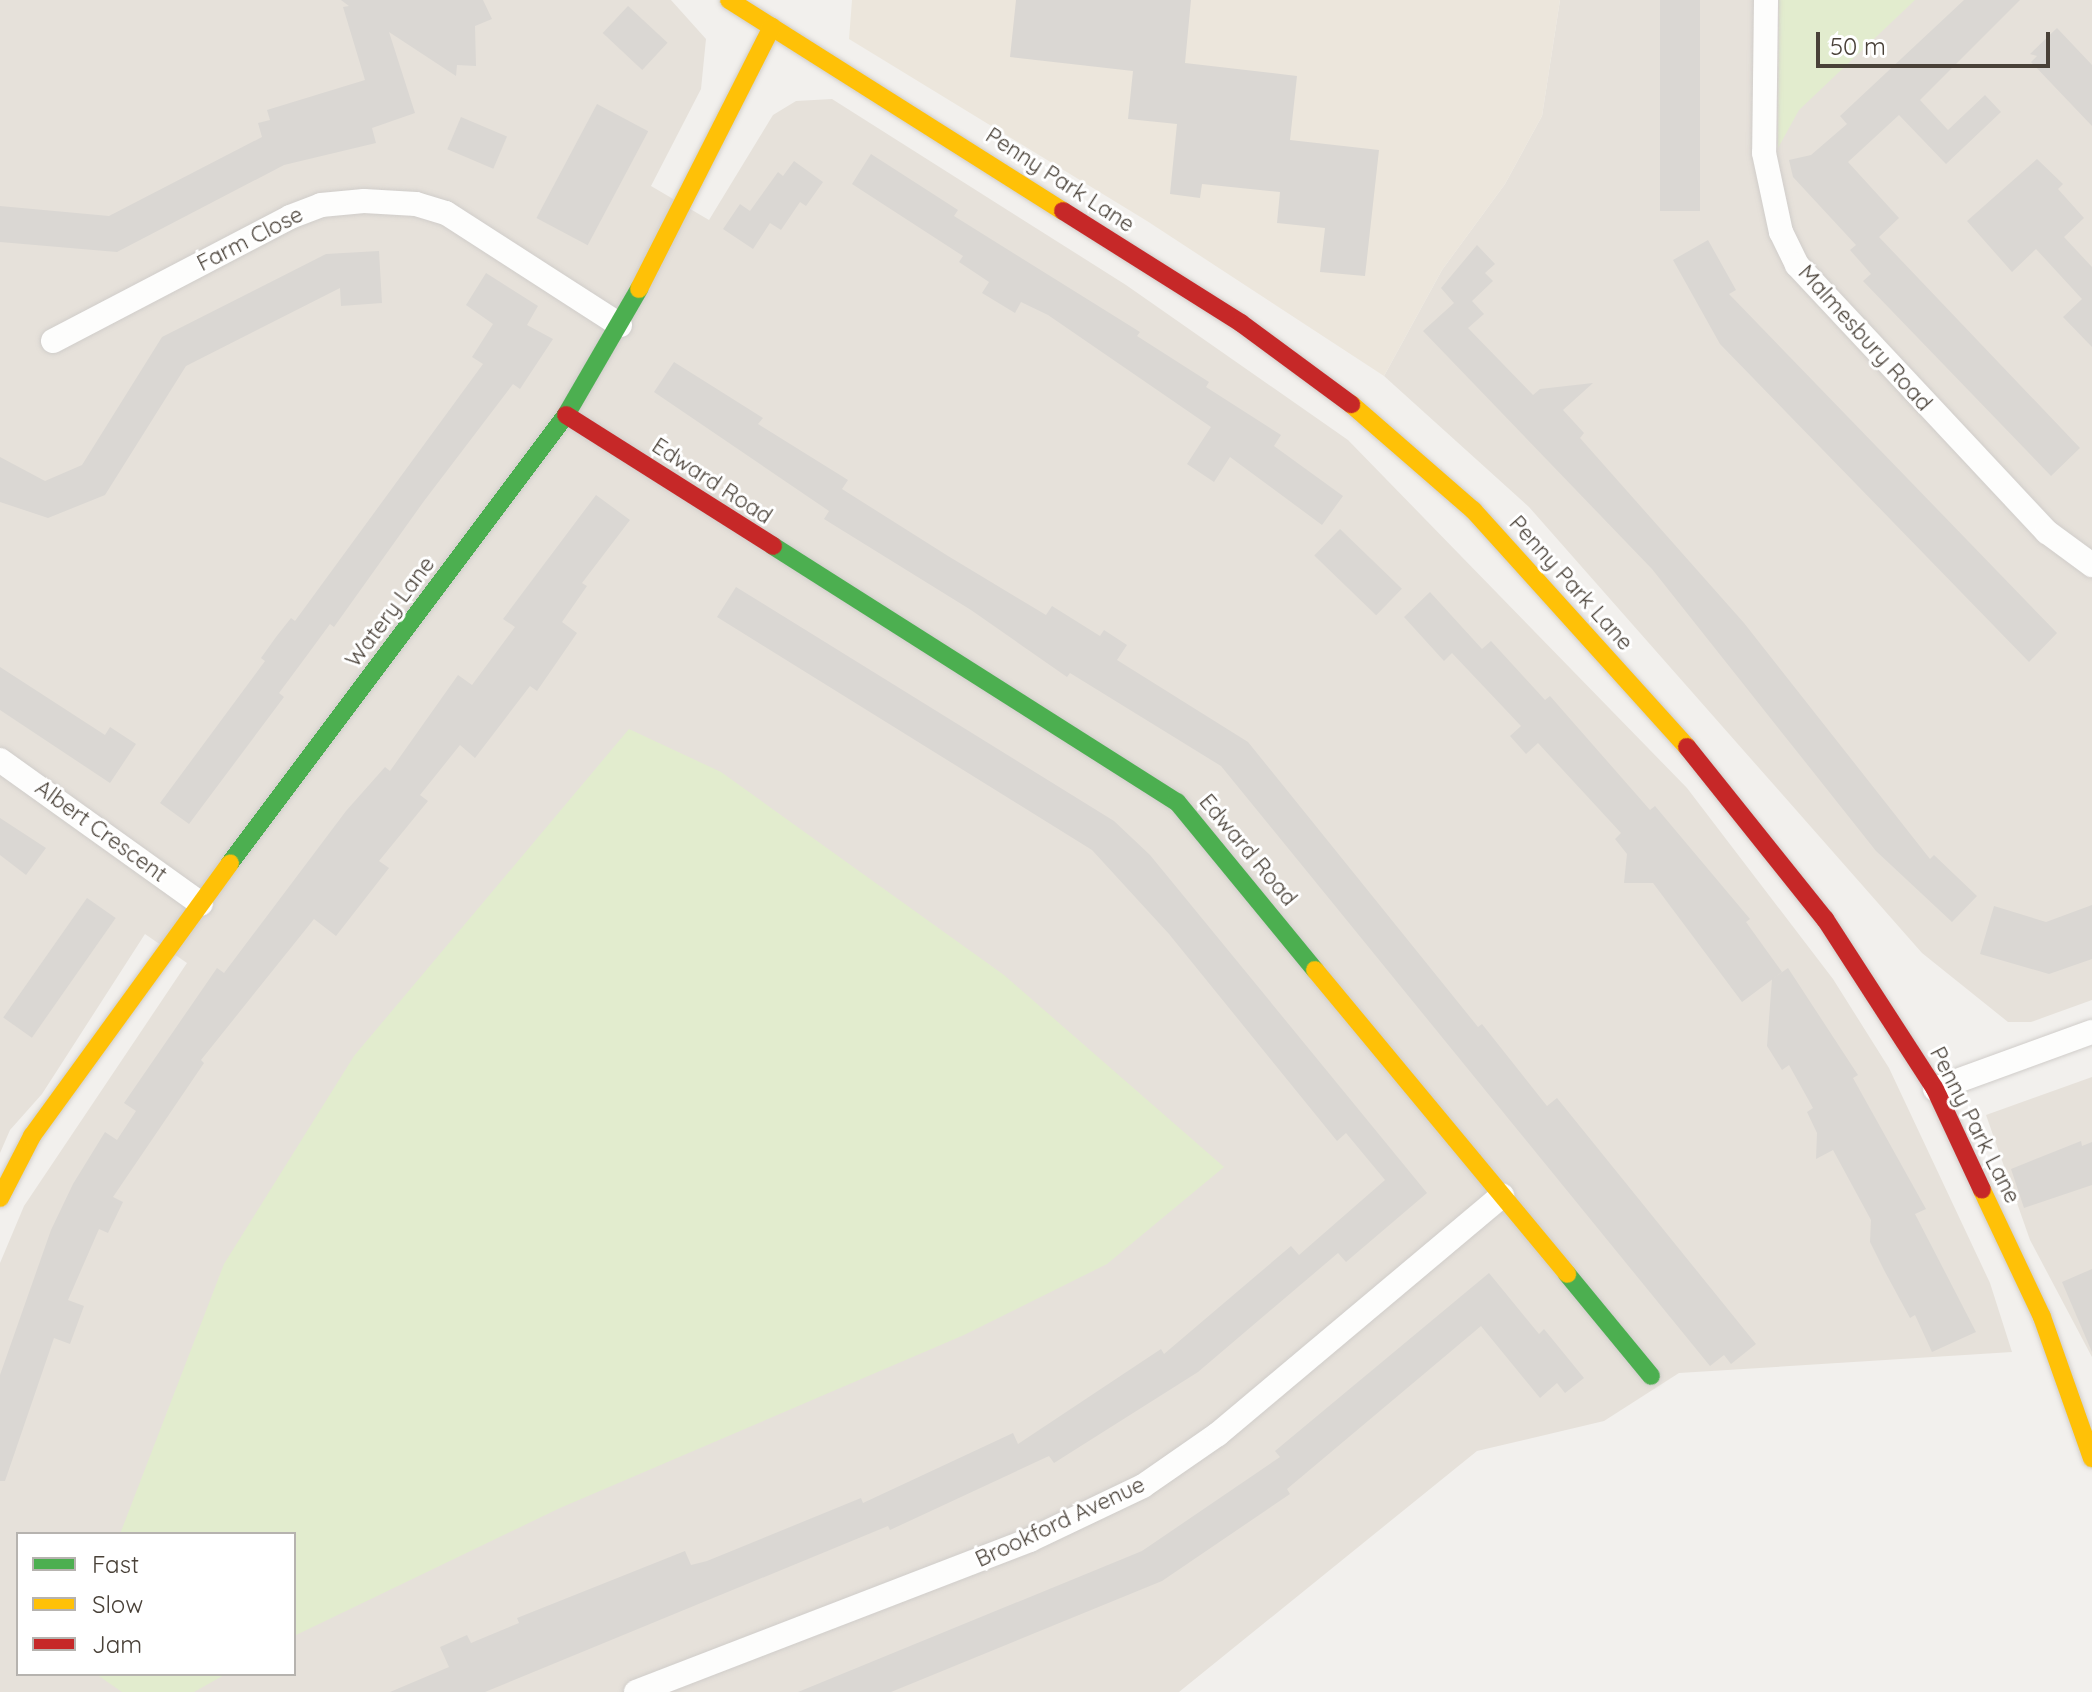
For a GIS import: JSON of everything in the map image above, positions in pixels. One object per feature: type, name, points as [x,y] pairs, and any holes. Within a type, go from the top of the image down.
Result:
[{"type":"street","name":"Penny Park Lane","points":[[729,0],[1241,323],[1386,430],[1473,510],[1679,737],[1825,919],[1935,1089],[2059,1356],[2092,1458]]},
{"type":"street","name":"Malmesbury Road","points":[[1766,0],[1764,153],[1781,232],[1797,265],[2047,532],[2092,565]]},
{"type":"street","name":"Watery Lane","points":[[2,1188],[32,1136],[201,904],[566,415],[620,325],[772,27]]},
{"type":"street","name":"Farm Close","points":[[53,341],[290,217],[353,201],[416,204],[446,213],[620,325]]},
{"type":"street","name":"Edward Road","points":[[566,415],[1177,802],[1651,1376]]},
{"type":"street","name":"Albert Crescent","points":[[0,760],[201,904]]},
{"type":"street","points":[[1935,1089],[2092,1032]]},
{"type":"street","name":"Brookford Avenue","points":[[636,1692],[1030,1540],[1143,1486],[1218,1434],[1502,1196]]},
{"type":"shaded area","points":[[0,0],[671,0],[706,39],[701,89],[651,186],[709,220],[773,115],[796,101],[832,99],[1126,285],[1348,440],[1687,788],[1833,979],[1889,1068],[1990,1283],[2012,1352],[1679,1373],[1604,1421],[1477,1451],[1179,1692],[0,1692],[0,1263],[24,1206],[187,963],[145,934],[42,1094],[10,1130],[0,1153]]},
{"type":"shaded area","points":[[852,0],[1560,0],[1542,116],[1505,184],[1442,270],[1384,376],[1147,221],[849,39]]},
{"type":"shaded area","points":[[1560,0],[2092,0],[2092,1000],[2031,1022],[2008,1022],[1922,953],[1529,507],[1384,376],[1442,270],[1505,184],[1542,116]]},
{"type":"shaded area","points":[[2092,1077],[2092,1357],[2030,1240],[1986,1115]]},
{"type":"green space","points":[[1779,0],[1915,0],[1799,110],[1778,148]]},
{"type":"green space","points":[[629,729],[721,772],[1004,975],[1224,1167],[1107,1264],[964,1335],[560,1508],[296,1635],[296,1532],[121,1532],[224,1264],[354,1056]]},
{"type":"green space","points":[[99,1676],[222,1676],[194,1692],[122,1692]]},
{"type":"building","points":[[341,0],[483,0],[492,19],[475,26],[476,66],[457,65],[456,76],[389,32],[415,113],[372,128],[376,143],[284,165],[117,252],[0,242],[0,206],[109,216],[262,137],[258,123],[270,120],[267,110],[365,80],[343,7],[349,6]]},
{"type":"building","points":[[1016,0],[1191,0],[1185,63],[1297,76],[1290,140],[1379,150],[1365,276],[1320,272],[1325,228],[1277,223],[1280,192],[1202,184],[1200,198],[1170,194],[1177,124],[1128,119],[1133,71],[1010,57]]},
{"type":"building","points":[[1660,0],[1700,0],[1700,211],[1660,211]]},
{"type":"building","points":[[1964,0],[2020,0],[1920,100],[1948,130],[1985,95],[2001,112],[1946,164],[1899,115],[1848,162],[1899,218],[1879,237],[2080,448],[2051,476],[1863,281],[1871,274],[1850,250],[1856,245],[1793,177],[1789,160],[1811,155],[1847,124],[1840,116]]},
{"type":"building","points":[[628,6],[667,43],[642,70],[603,33]]},
{"type":"building","points":[[2057,28],[2092,65],[2092,126],[2031,62],[2037,56],[2030,54]]},
{"type":"building","points":[[597,104],[648,131],[588,245],[536,218]]},
{"type":"building","points":[[461,117],[507,137],[493,169],[447,149]]},
{"type":"building","points":[[871,154],[958,210],[954,216],[1140,332],[1137,336],[1209,382],[1206,387],[1281,435],[1274,446],[1343,496],[1322,525],[1230,457],[1214,482],[1187,464],[1211,427],[1048,315],[1021,302],[1015,313],[982,293],[989,282],[959,262],[963,256],[852,184]]},
{"type":"building","points":[[2037,159],[2063,184],[2058,189],[2084,218],[2064,237],[2092,267],[2092,347],[2063,317],[2082,299],[2036,249],[2012,272],[1967,221]]},
{"type":"building","points":[[794,161],[823,182],[806,206],[800,202],[781,230],[770,223],[753,249],[723,229],[740,204],[750,211],[778,172],[783,176]]},
{"type":"building","points":[[1708,240],[1736,290],[1729,294],[2057,633],[2029,662],[1720,344],[1673,260]]},
{"type":"building","points":[[1477,245],[1495,264],[1485,273],[1493,281],[1472,301],[1484,314],[1468,328],[1533,395],[1540,389],[1593,383],[1563,410],[1584,433],[1580,438],[1744,623],[1930,859],[1934,855],[1977,896],[1952,922],[1876,851],[1652,569],[1423,331],[1454,303],[1441,288]]},
{"type":"building","points":[[379,251],[382,303],[341,306],[340,288],[186,366],[105,495],[48,518],[0,502],[0,457],[45,481],[82,465],[162,337],[326,254]]},
{"type":"building","points":[[486,273],[538,306],[527,325],[553,339],[520,389],[513,384],[424,501],[334,627],[330,624],[279,693],[284,697],[189,824],[160,803],[265,661],[261,658],[276,637],[291,618],[295,621],[483,364],[472,357],[493,324],[466,305]]},
{"type":"building","points":[[674,362],[763,418],[758,424],[848,480],[842,489],[948,556],[1046,615],[1052,606],[1100,636],[1104,630],[1127,645],[1117,660],[1248,742],[1478,1027],[1482,1024],[1547,1106],[1557,1098],[1756,1344],[1731,1364],[1724,1355],[1710,1366],[1221,766],[1070,673],[1067,677],[971,610],[824,519],[829,511],[654,392]]},
{"type":"building","points":[[596,495],[630,520],[582,583],[587,586],[562,622],[577,633],[537,691],[530,686],[475,758],[460,745],[420,795],[428,801],[379,861],[389,868],[336,936],[314,919],[201,1060],[204,1063],[113,1197],[123,1202],[108,1233],[99,1229],[68,1300],[84,1306],[70,1344],[54,1338],[5,1481],[0,1481],[0,1375],[51,1230],[73,1184],[105,1132],[117,1140],[136,1111],[124,1103],[217,968],[224,973],[346,811],[385,767],[390,771],[458,675],[472,685],[515,627],[503,619]]},
{"type":"building","points":[[1340,529],[1402,589],[1376,615],[1314,556]]},
{"type":"building","points":[[736,587],[1114,821],[1150,855],[1427,1193],[1346,1262],[1338,1253],[1198,1372],[1054,1463],[1049,1456],[890,1530],[888,1526],[485,1692],[390,1692],[449,1667],[440,1647],[467,1635],[471,1643],[519,1623],[517,1618],[685,1551],[691,1565],[707,1561],[861,1498],[863,1503],[1013,1433],[1018,1444],[1161,1349],[1164,1354],[1291,1246],[1299,1255],[1385,1180],[1346,1133],[1337,1141],[1169,934],[1092,850],[717,617]]},
{"type":"building","points":[[1430,592],[1482,649],[1491,641],[1545,700],[1550,696],[1650,810],[1655,806],[1750,919],[1746,922],[1782,972],[1742,1002],[1653,883],[1624,883],[1627,854],[1615,839],[1621,833],[1538,743],[1526,754],[1510,736],[1521,726],[1452,653],[1444,661],[1404,617]]},
{"type":"building","points":[[0,667],[105,735],[110,727],[136,744],[110,783],[0,710]]},
{"type":"building","points":[[0,818],[46,848],[26,875],[0,855]]},
{"type":"building","points":[[87,898],[116,918],[32,1038],[3,1018]]},
{"type":"building","points":[[2092,905],[2092,959],[2049,974],[1980,954],[1994,906],[2046,922]]},
{"type":"building","points":[[1788,968],[1858,1075],[1853,1078],[1926,1209],[1915,1214],[1976,1332],[1932,1352],[1915,1315],[1910,1318],[1870,1242],[1871,1220],[1833,1150],[1816,1159],[1817,1133],[1807,1112],[1813,1108],[1789,1065],[1782,1070],[1767,1046],[1772,979]]},
{"type":"building","points":[[2081,1141],[2082,1146],[2092,1142],[2092,1185],[2024,1208],[2011,1169]]},
{"type":"building","points":[[2092,1269],[2092,1352],[2062,1282]]},
{"type":"building","points":[[1489,1273],[1539,1334],[1544,1329],[1584,1378],[1565,1393],[1557,1383],[1540,1398],[1481,1326],[1287,1489],[1290,1494],[1162,1581],[891,1692],[798,1692],[1142,1551],[1280,1457],[1275,1451]]},
{"type":"traffic: fast","points":[[230,863],[566,415],[639,289]]},
{"type":"traffic: fast","points":[[773,546],[1177,802],[1315,970]]},
{"type":"traffic: fast","points":[[1567,1274],[1651,1376]]},
{"type":"traffic: slow","points":[[729,0],[1063,211]]},
{"type":"traffic: slow","points":[[639,289],[772,27]]},
{"type":"traffic: slow","points":[[1351,404],[1473,510],[1687,747]]},
{"type":"traffic: slow","points":[[0,1198],[32,1136],[230,863]]},
{"type":"traffic: slow","points":[[1315,970],[1567,1274]]},
{"type":"traffic: slow","points":[[1982,1190],[2042,1317],[2092,1458]]},
{"type":"traffic: jam","points":[[1063,211],[1241,323],[1351,404]]},
{"type":"traffic: jam","points":[[566,415],[773,546]]},
{"type":"traffic: jam","points":[[1687,747],[1825,919],[1935,1089],[1982,1190]]}]
